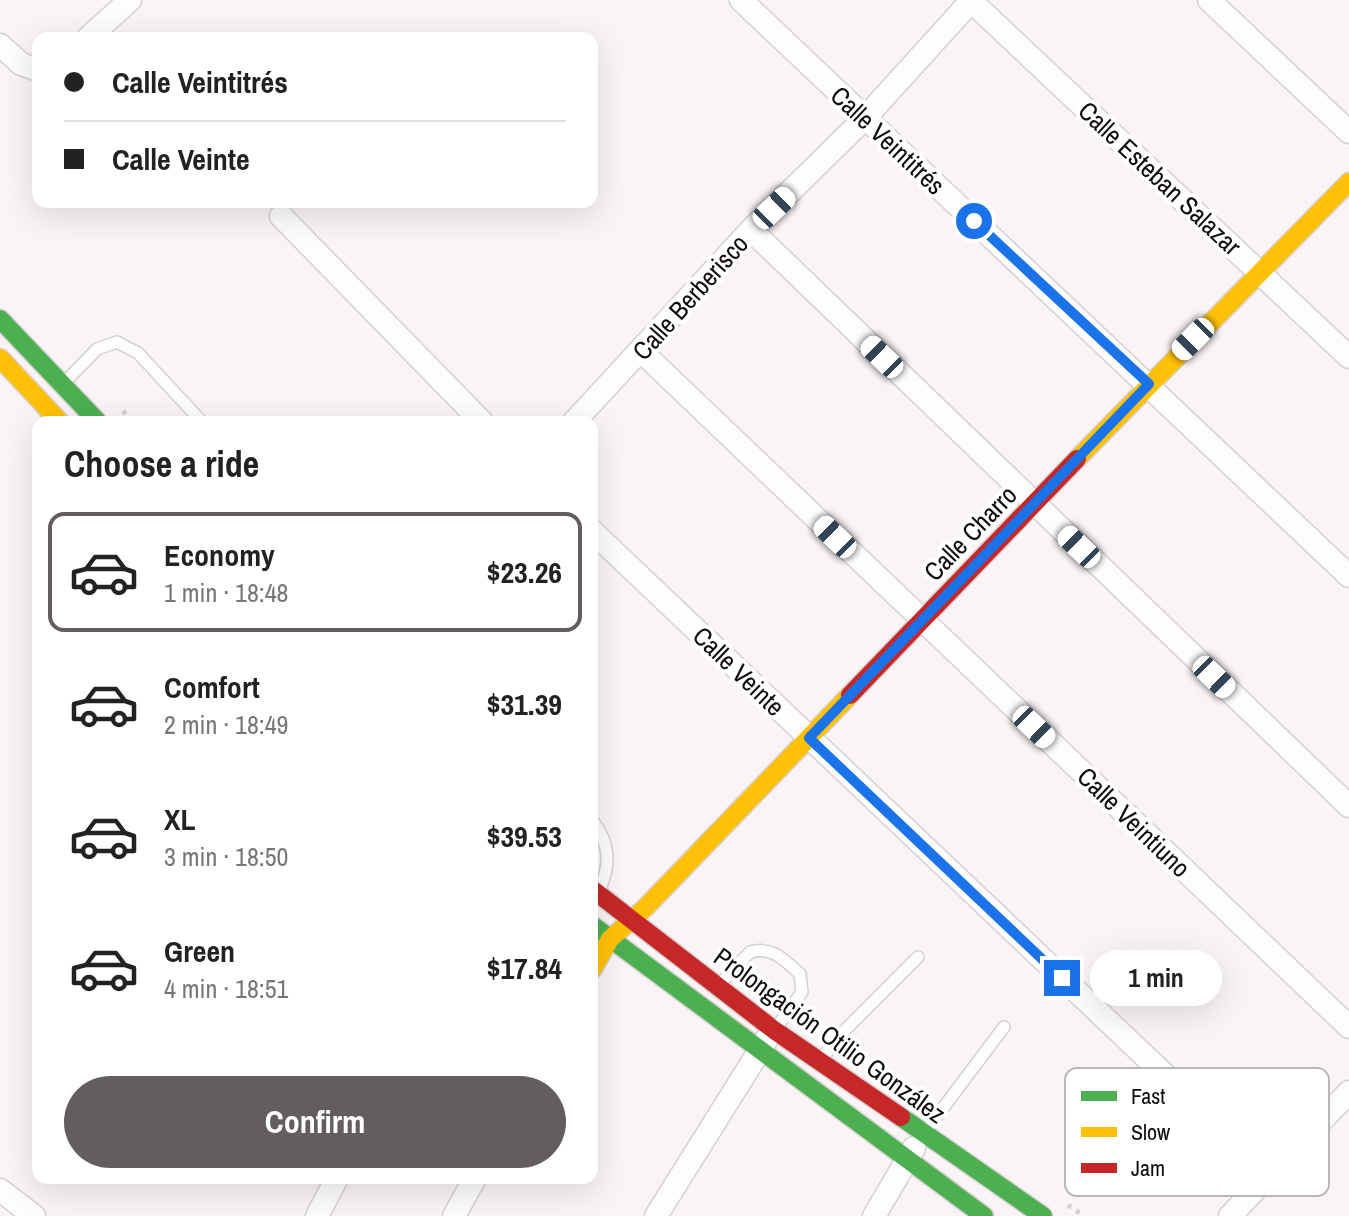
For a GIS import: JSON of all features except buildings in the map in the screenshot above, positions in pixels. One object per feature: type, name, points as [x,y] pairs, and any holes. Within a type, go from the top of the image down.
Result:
[{"type":"main road","name":"Calle Charro","points":[[598,960],[610,939],[1349,182]]},
{"type":"main road","points":[[0,319],[92,416]]},
{"type":"main road","points":[[0,358],[54,416]]},
{"type":"main road","name":"Prolongación Otilio González","points":[[598,898],[774,1030],[1043,1216]]},
{"type":"main road","name":"Prolongación Otilio González","points":[[598,930],[984,1216]]},
{"type":"street","points":[[95,32],[130,0]]},
{"type":"street","name":"Calle Veintitrés","points":[[741,0],[1349,576]]},
{"type":"street","name":"Calle Berberisco","points":[[580,416],[751,230],[865,118],[971,0]]},
{"type":"street","name":"Calle Esteban Salazar","points":[[971,0],[1349,357]]},
{"type":"street","points":[[1209,0],[1349,132]]},
{"type":"street","points":[[0,45],[21,64],[32,68]]},
{"type":"street","points":[[281,216],[476,416]]},
{"type":"street","points":[[751,230],[1349,806]]},
{"type":"street","name":"Calle Veintiuno","points":[[641,351],[1349,1027]]},
{"type":"street","name":"Calle Veinte","points":[[598,537],[1157,1068]]},
{"type":"street","points":[[656,1216],[758,1050],[774,1030]]},
{"type":"street","points":[[1329,1112],[1349,1092]]},
{"type":"street","points":[[874,1216],[922,1134]]},
{"type":"street","points":[[317,1216],[334,1184]]},
{"type":"street","points":[[454,1216],[472,1184]]},
{"type":"street","points":[[0,1190],[34,1216]]},
{"type":"street","points":[[1230,1216],[1249,1196]]},
{"type":"lane","points":[[43,405],[97,349],[117,342],[138,353],[196,416]]},
{"type":"lane","points":[[598,829],[609,856],[598,885]]},
{"type":"lane","points":[[701,1007],[750,952],[771,951],[800,974],[802,992],[790,1013],[774,1030]]},
{"type":"lane","points":[[804,1084],[842,1033],[918,957]]},
{"type":"lane","points":[[922,1134],[939,1117],[1004,1027]]},
{"type":"traffic: fast","points":[[0,319],[92,416]]},
{"type":"traffic: fast","points":[[598,929],[984,1216]]},
{"type":"traffic: fast","points":[[901,1117],[1043,1216]]},
{"type":"traffic: slow","points":[[1077,459],[1349,182]]},
{"type":"traffic: slow","points":[[0,358],[54,416]]},
{"type":"traffic: slow","points":[[598,960],[610,939],[645,908],[850,695]]},
{"type":"traffic: jam","points":[[850,695],[1077,459]]},
{"type":"traffic: jam","points":[[598,894],[774,1030],[901,1117]]},
{"type":"route","points":[[974,221],[1149,384],[809,738],[1062,978]]}]
